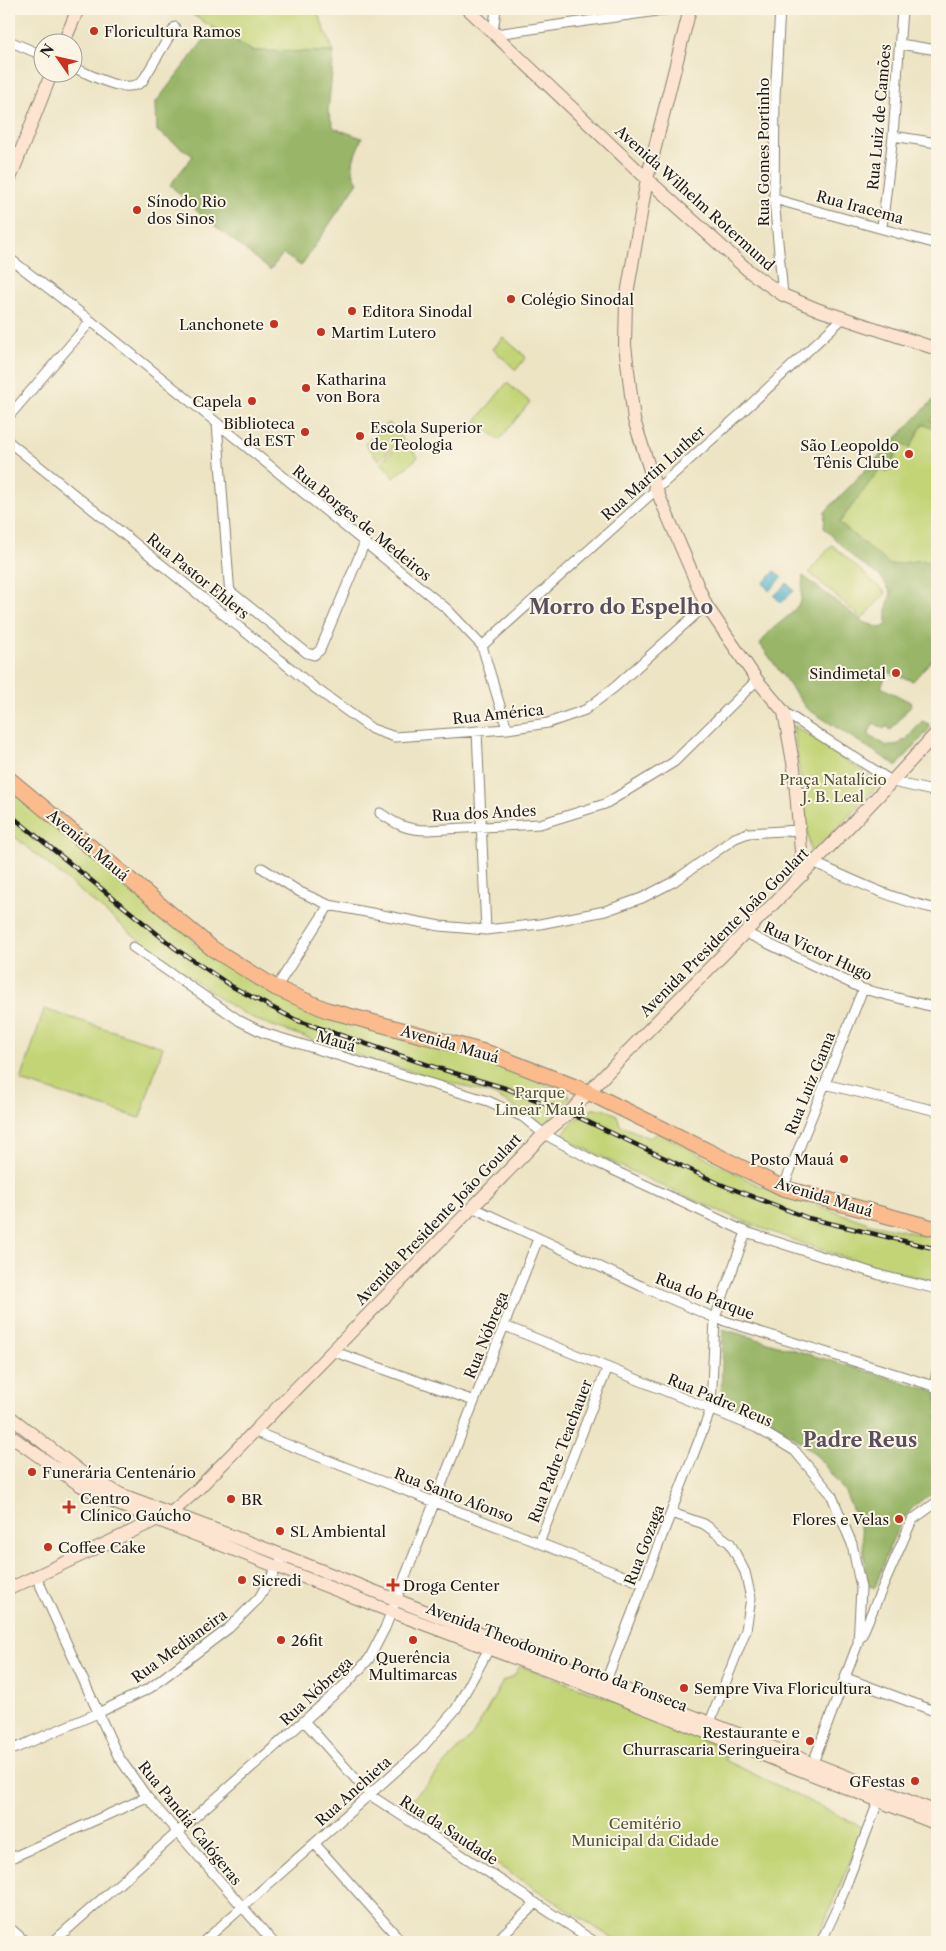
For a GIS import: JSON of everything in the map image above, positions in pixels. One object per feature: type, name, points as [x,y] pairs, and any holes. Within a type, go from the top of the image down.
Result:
[{"type":"main road","name":"Avenida Mauá","points":[[9,779],[213,949],[276,988],[327,1010],[488,1053],[588,1092],[783,1188],[937,1229]]},
{"type":"street","points":[[68,32],[78,9]]},
{"type":"street","name":"Avenida Wilhelm Rotermund","points":[[468,9],[647,179],[750,272],[783,295],[842,319],[937,349]]},
{"type":"street","points":[[496,9],[494,33],[671,9]]},
{"type":"street","points":[[690,9],[647,179],[626,300],[625,345],[634,420],[656,489],[706,605],[757,680],[784,712],[893,782],[937,792]]},
{"type":"street","name":"Rua Gomes Portinho","points":[[780,9],[775,96],[774,198],[783,295]]},
{"type":"street","name":"Rua Luiz de Camões","points":[[882,227],[893,136],[902,9]]},
{"type":"street","points":[[82,71],[122,86],[137,86],[142,82],[175,27]]},
{"type":"street","points":[[9,41],[32,51]]},
{"type":"street","points":[[900,44],[937,50]]},
{"type":"street","points":[[9,181],[14,153],[47,82]]},
{"type":"street","points":[[893,136],[937,143]]},
{"type":"street","name":"Rua Iracema","points":[[774,198],[937,244]]},
{"type":"street","name":"Rua Borges de Medeiros","points":[[9,258],[91,321],[447,609],[482,646]]},
{"type":"street","name":"Rua Martin Luther","points":[[482,646],[738,416],[842,319]]},
{"type":"street","points":[[9,416],[91,321]]},
{"type":"street","points":[[217,423],[232,622]]},
{"type":"street","name":"Rua Pastor Ehlers","points":[[9,442],[315,688],[372,728]]},
{"type":"street","points":[[230,591],[306,653],[314,655],[320,650],[365,542]]},
{"type":"street","name":"Rua América","points":[[372,728],[395,737],[507,729],[548,723],[585,710],[615,687],[706,605]]},
{"type":"street","points":[[482,646],[507,729]]},
{"type":"street","name":"Rua dos Andes","points":[[380,813],[399,826],[410,830],[540,824],[605,804],[674,762],[757,680]]},
{"type":"street","points":[[784,712],[794,768],[803,875]]},
{"type":"street","points":[[477,731],[486,930]]},
{"type":"street","name":"Avenida Presidente João Goulart","points":[[9,1589],[170,1513],[196,1491],[472,1207],[544,1134],[569,1113],[803,875],[893,782],[937,732]]},
{"type":"street","points":[[262,868],[300,892],[329,905],[440,926],[486,930],[540,924],[605,911],[642,898],[673,882],[736,838],[748,833],[800,830]]},
{"type":"street","points":[[815,862],[883,895],[907,903],[937,909]]},
{"type":"street","points":[[276,988],[329,905]]},
{"type":"street","name":"Rua Victor Hugo","points":[[746,933],[863,989],[937,1008]]},
{"type":"street","name":"Mauá","points":[[133,947],[240,1020],[264,1033],[488,1101],[523,1117],[544,1134]]},
{"type":"street","name":"Rua Luiz Gama","points":[[783,1188],[863,989]]},
{"type":"street","points":[[824,1084],[937,1111]]},
{"type":"street","points":[[544,1134],[656,1191],[746,1232],[882,1276],[937,1289]]},
{"type":"street","name":"Rua do Parque","points":[[472,1207],[538,1239],[715,1318],[936,1387]]},
{"type":"street","name":"Rua Gozaga","points":[[604,1687],[711,1409],[715,1318],[746,1232]]},
{"type":"street","name":"Rua Nóbrega","points":[[53,1942],[305,1722],[348,1682],[369,1659],[394,1607],[538,1239]]},
{"type":"street","name":"Rua Padre Reus","points":[[505,1326],[607,1369],[757,1428],[795,1451],[831,1494],[852,1544],[861,1588],[858,1643],[811,1768]]},
{"type":"street","points":[[332,1351],[474,1401]]},
{"type":"street","name":"Rua Padre Teachauer","points":[[540,1543],[607,1369]]},
{"type":"street","points":[[936,1387],[937,1371]]},
{"type":"street","name":"Avenida Theodomiro Porto da Fonseca","points":[[9,1416],[35,1438],[80,1485],[170,1513],[198,1530]]},
{"type":"street","name":"Rua Santo Afonso","points":[[253,1431],[644,1584]]},
{"type":"street","name":"Avenida Theodomiro Porto da Fonseca","points":[[9,1435],[27,1449],[57,1462]]},
{"type":"street","points":[[27,1449],[35,1438]]},
{"type":"street","name":"Avenida Theodomiro Porto da Fonseca","points":[[118,1498],[156,1519],[198,1530],[244,1547],[394,1607],[708,1727],[881,1796],[937,1824]]},
{"type":"street","points":[[858,1643],[912,1520],[937,1502]]},
{"type":"street","points":[[672,1513],[704,1524],[730,1543],[745,1572],[751,1598],[746,1630],[708,1727]]},
{"type":"street","name":"Rua Medianeira","points":[[9,1751],[98,1713],[150,1688],[229,1628],[259,1598],[280,1561]]},
{"type":"street","name":"Rua Pandiá Calógeras","points":[[36,1576],[118,1756],[147,1797],[273,1942]]},
{"type":"street","name":"Rua Anchieta","points":[[203,1942],[422,1748],[456,1709],[492,1643]]},
{"type":"street","points":[[846,1678],[937,1712]]},
{"type":"street","name":"Rua da Saudade","points":[[305,1722],[370,1795],[595,1942]]},
{"type":"street","points":[[821,1942],[838,1906],[881,1796]]},
{"type":"street","name":"Avenida Theodomiro Porto da Fonseca","points":[[881,1796],[937,1812]]},
{"type":"street","points":[[9,1859],[147,1797]]},
{"type":"street","points":[[315,1844],[402,1942]]},
{"type":"street","points":[[495,1942],[536,1903]]},
{"type":"street","points":[[9,1927],[26,1942]]},
{"type":"green space","points":[[183,9],[316,9],[334,52],[252,51]]},
{"type":"green space","points":[[214,27],[252,51],[334,52],[328,112],[334,128],[362,138],[353,166],[358,182],[301,266],[283,254],[270,270],[199,213],[170,185],[193,156],[157,131],[156,102]]},
{"type":"green space","points":[[503,337],[526,357],[516,370],[493,349]]},
{"type":"green space","points":[[507,383],[530,402],[499,440],[476,421]]},
{"type":"green space","name":"São Leopoldo Tênis Clube","points":[[937,396],[937,604],[825,512]]},
{"type":"green space","points":[[937,396],[937,411],[930,420],[937,424],[937,431],[923,424],[910,448],[901,444],[887,472],[879,470],[839,523],[890,565],[922,560],[937,564],[937,574],[934,577],[937,580],[937,654],[913,681],[888,672],[881,687],[910,702],[911,705],[891,730],[886,726],[884,729],[874,723],[868,734],[887,746],[905,741],[922,721],[929,724],[930,728],[897,766],[806,708],[760,644],[770,631],[792,613],[801,601],[803,576],[863,622],[881,628],[887,625],[887,608],[891,593],[882,578],[856,560],[824,528],[825,512]]},
{"type":"green space","points":[[389,423],[403,439],[379,460],[365,444]]},
{"type":"green space","points":[[404,441],[418,457],[394,478],[381,462]]},
{"type":"green space","points":[[832,545],[886,593],[862,619],[809,572]]},
{"type":"green space","name":"Praça Natalício J. B. Leal","points":[[793,725],[880,783],[811,856]]},
{"type":"green space","name":"Parque Linear Mauá","points":[[9,789],[191,937],[193,943],[220,963],[227,962],[312,1009],[367,1029],[486,1061],[567,1092],[570,1098],[545,1125],[494,1095],[359,1056],[256,1020],[231,1006],[144,944],[9,832]]},
{"type":"green space","points":[[44,1009],[163,1047],[140,1118],[21,1081]]},
{"type":"green space","name":"Parque Linear Mauá","points":[[593,1109],[605,1109],[617,1115],[620,1125],[649,1138],[659,1133],[758,1185],[871,1224],[937,1238],[937,1282],[840,1256],[745,1222],[607,1160],[562,1137],[575,1120]]},
{"type":"green space","points":[[723,1329],[937,1392],[937,1492],[913,1508],[904,1519],[890,1546],[875,1588],[867,1585],[862,1533],[845,1492],[819,1458],[792,1435],[721,1403]]},
{"type":"green space","name":"Cemitério Municipal da Cidade","points":[[520,1666],[605,1697],[729,1751],[725,1760],[864,1828],[816,1942],[618,1942],[406,1806],[474,1733],[503,1681],[514,1676]]},
{"type":"water","points":[[775,571],[782,578],[769,591],[763,583]]},
{"type":"water","points":[[787,583],[794,591],[781,603],[774,596]]},
{"type":"railway","points":[[9,814],[176,949],[233,987],[296,1020],[434,1067],[505,1088],[569,1113],[720,1184],[808,1218],[937,1249]]},
{"type":"place","name":"Floricultura Ramos","points":[[94,31]]},
{"type":"place","name":"Sínodo Rio dos Sinos","points":[[137,210]]},
{"type":"place","name":"Colégio Sinodal","points":[[511,299]]},
{"type":"place","name":"Editora Sinodal","points":[[352,311]]},
{"type":"place","name":"Lanchonete","points":[[274,324]]},
{"type":"place","name":"Martim Lutero","points":[[321,332]]},
{"type":"place","name":"Katharina von Bora","points":[[306,388]]},
{"type":"place","name":"Capela","points":[[252,401]]},
{"type":"place","name":"Biblioteca da EST","points":[[305,432]]},
{"type":"place","name":"Escola Superior de Teologia","points":[[360,436]]},
{"type":"place","name":"São Leopoldo Tênis Clube","points":[[909,454]]},
{"type":"place","name":"Sindimetal","points":[[896,673]]},
{"type":"place","name":"Posto Mauá","points":[[844,1159]]},
{"type":"place","name":"Funerária Centenário","points":[[32,1472]]},
{"type":"place","name":"BR","points":[[231,1499]]},
{"type":"place","name":"Centro Clínico Gaúcho","points":[[69,1507]]},
{"type":"place","name":"Flores e Velas","points":[[899,1519]]},
{"type":"place","name":"SL Ambiental","points":[[280,1531]]},
{"type":"place","name":"Coffee Cake","points":[[48,1547]]},
{"type":"place","name":"Sicredi","points":[[242,1580]]},
{"type":"place","name":"Droga Center","points":[[393,1585]]},
{"type":"place","name":"26fit","points":[[281,1640]]},
{"type":"place","name":"Querência Multimarcas","points":[[413,1640]]},
{"type":"place","name":"Sempre Viva Floricultura","points":[[684,1688]]},
{"type":"place","name":"Restaurante e Churrascaria Seringueira","points":[[810,1741]]},
{"type":"place","name":"GFestas","points":[[915,1781]]},
{"type":"district","name":"Morro do Espelho","points":[[621,607]]},
{"type":"district","name":"Padre Reus","points":[[860,1440]]}]
